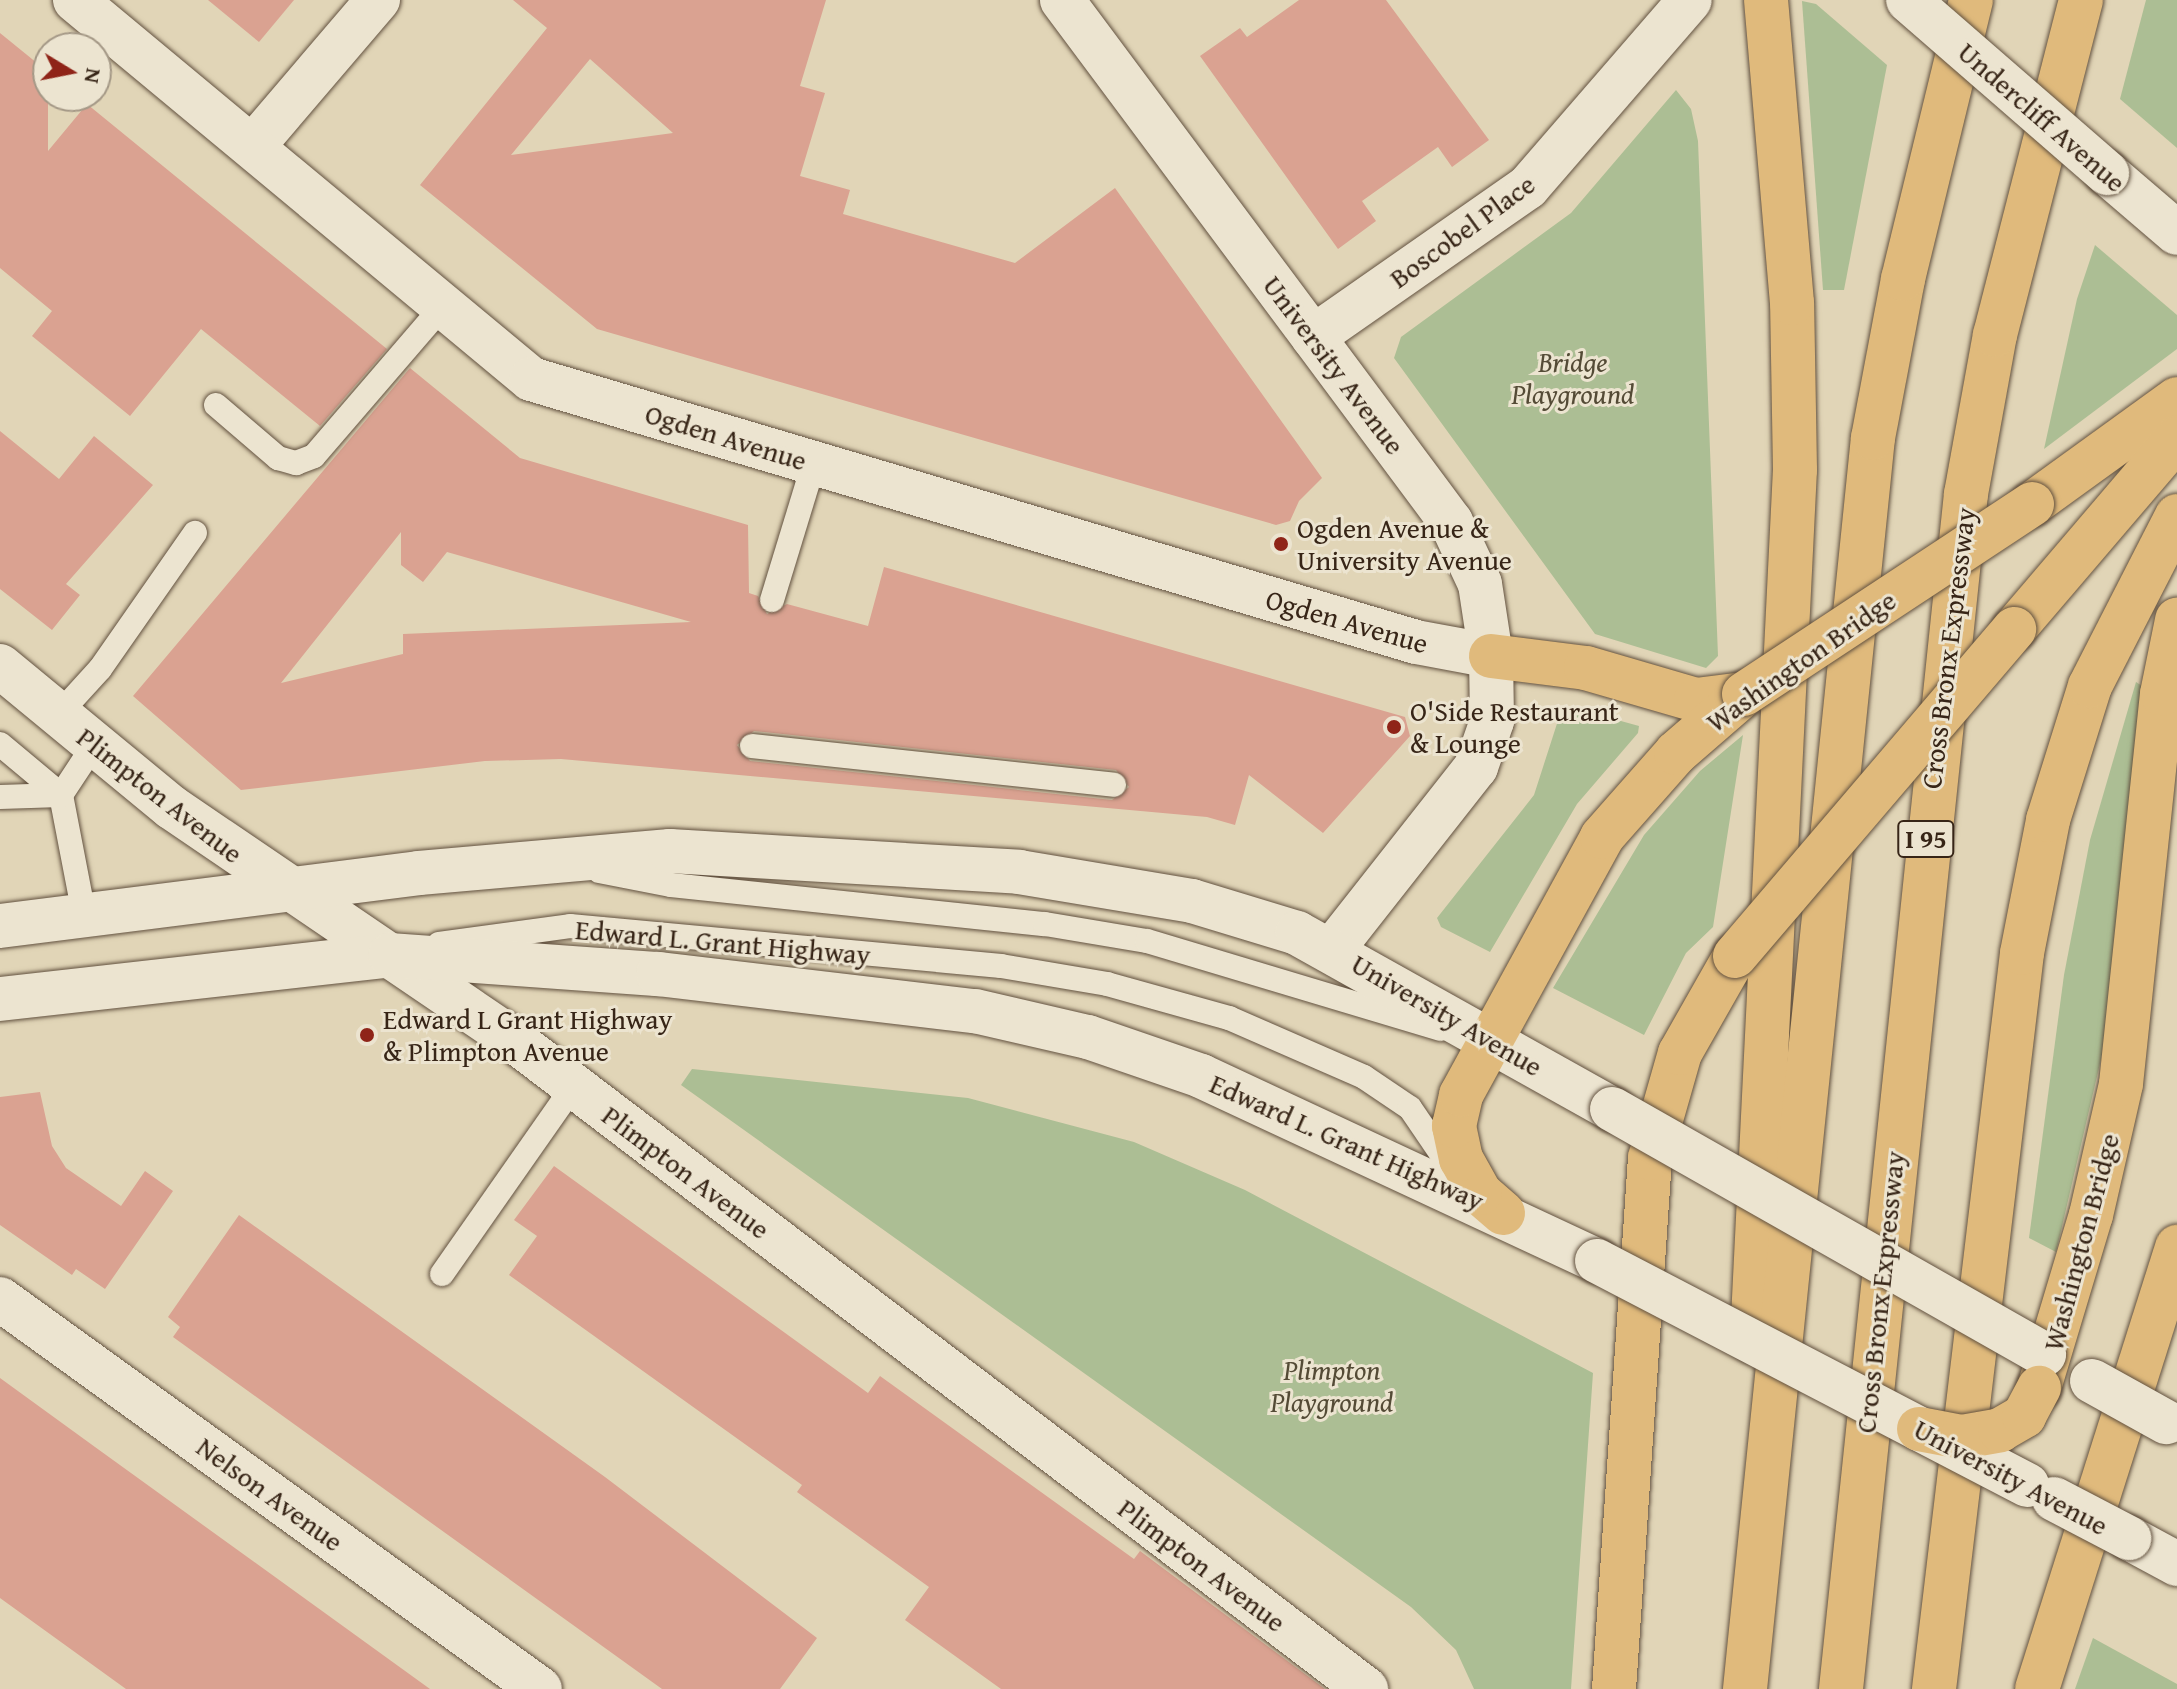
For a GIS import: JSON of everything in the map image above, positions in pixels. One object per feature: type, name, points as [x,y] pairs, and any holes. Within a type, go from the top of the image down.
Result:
[{"type":"main road","points":[[1734,1689],[1795,470],[1792,303],[1766,0]]},
{"type":"main road","points":[[1745,1689],[1873,438],[1906,263],[1971,0]]},
{"type":"main road","name":"Cross Bronx Expressway","points":[[1841,1689],[1944,655],[1966,494],[1998,322],[2081,0]]},
{"type":"main road","name":"Washington Bridge","points":[[1503,1213],[1472,1182],[1454,1126],[1461,1095],[1602,837],[1676,753],[1744,694],[2032,504],[2177,399]]},
{"type":"main road","points":[[1614,1689],[1650,1158],[1680,1053],[1735,956],[2177,438]]},
{"type":"main road","points":[[1934,1689],[2022,953],[2048,820],[2090,686],[2177,516]]},
{"type":"main road","name":"Washington Bridge","points":[[1919,1429],[1962,1437],[2000,1430],[2024,1416],[2045,1366],[2121,1084],[2162,694],[2177,620]]},
{"type":"main road","points":[[1491,656],[1586,668],[1696,700],[1744,694]]},
{"type":"main road","points":[[2037,1689],[2177,1247]]},
{"type":"street","name":"Ogden Avenue","points":[[75,0],[254,145],[531,379],[1425,644],[1491,656]]},
{"type":"street","points":[[254,145],[378,0]]},
{"type":"street","name":"University Avenue","points":[[1062,0],[1451,522],[1480,584],[1491,656],[1492,721],[1476,767],[1332,950],[1612,1109],[2045,1366],[2092,1381],[2171,1426]]},
{"type":"street","name":"Boscobel Place","points":[[1313,337],[1528,187],[1690,0]]},
{"type":"street","name":"Undercliff Avenue","points":[[1908,0],[2177,233]]},
{"type":"street","name":"Plimpton Avenue","points":[[0,666],[94,745],[284,889],[390,955],[573,1087],[1366,1689]]},
{"type":"street","name":"Edward L. Grant Highway","points":[[0,926],[284,889],[564,864],[670,851],[1019,872],[1192,901],[1332,950]]},
{"type":"street","name":"Edward L. Grant Highway","points":[[0,999],[390,955],[748,983],[1039,1024],[1212,1081],[1503,1213]]},
{"type":"street","name":"University Avenue","points":[[1503,1213],[2177,1564]]},
{"type":"street","name":"Nelson Avenue","points":[[0,1299],[540,1689]]},
{"type":"lane","points":[[216,405],[278,458],[296,463],[314,456],[444,305]]},
{"type":"lane","points":[[772,600],[814,463]]},
{"type":"lane","points":[[58,715],[100,669],[195,533]]},
{"type":"lane","points":[[0,744],[61,795],[84,915]]},
{"type":"lane","points":[[61,795],[94,745]]},
{"type":"lane","points":[[752,746],[1114,785]]},
{"type":"lane","points":[[0,797],[61,795]]},
{"type":"lane","name":"Edward L. Grant Highway","points":[[564,864],[671,885],[1032,923],[1147,941],[1373,1012],[1489,1039]]},
{"type":"lane","name":"Edward L. Grant Highway","points":[[390,955],[570,926],[1001,966],[1107,984],[1229,1018],[1380,1085],[1420,1119],[1460,1180],[1503,1213]]},
{"type":"lane","points":[[442,1274],[573,1087]]},
{"type":"green space","points":[[2146,0],[2177,0],[2177,148],[2120,99]]},
{"type":"green space","points":[[1802,1],[1816,4],[1887,65],[1844,290],[1823,290]]},
{"type":"green space","name":"Bridge Playground","points":[[1676,90],[1691,109],[1698,141],[1718,656],[1706,668],[1595,634],[1394,358],[1401,337],[1571,213]]},
{"type":"green space","points":[[2095,245],[2177,315],[2177,349],[2044,449],[2077,299]]},
{"type":"green space","points":[[2136,682],[2142,686],[2102,1055],[2056,1252],[2029,1238],[2064,975],[2090,840]]},
{"type":"green space","points":[[1563,705],[1639,726],[1638,733],[1577,804],[1490,952],[1441,927],[1437,918],[1534,795]]},
{"type":"green space","points":[[1743,735],[1713,927],[1686,953],[1644,1035],[1553,988],[1644,835],[1700,771]]},
{"type":"green space","name":"Plimpton Playground","points":[[692,1069],[968,1098],[1134,1142],[1245,1190],[1593,1373],[1571,1689],[1474,1689],[1456,1650],[1411,1607],[681,1085]]},
{"type":"green space","points":[[2093,1638],[2177,1684],[2177,1689],[2075,1689]]},
{"type":"building","points":[[208,0],[294,0],[259,42]]},
{"type":"building","points":[[513,0],[826,0],[800,86],[825,93],[800,176],[850,190],[843,214],[1015,263],[1115,188],[1322,478],[1299,501],[1290,521],[1276,525],[597,329],[420,185],[547,28]],"holes":[[[590,59],[673,133],[511,155]]]},
{"type":"building","points":[[1299,0],[1386,0],[1489,140],[1452,167],[1438,147],[1362,201],[1376,221],[1338,249],[1200,56],[1240,28],[1247,37]]},
{"type":"building","points":[[0,33],[32,59],[32,112],[48,112],[48,151],[80,112],[97,112],[387,349],[320,426],[201,329],[130,416],[32,336],[52,311],[0,268]]},
{"type":"building","points":[[410,368],[520,458],[748,525],[749,593],[758,596],[767,614],[787,604],[868,626],[884,567],[1405,717],[1410,736],[1323,833],[1249,775],[1235,825],[1207,817],[561,759],[485,761],[241,790],[133,696]],"holes":[[[401,532],[401,565],[423,582],[447,552],[691,622],[403,634],[403,654],[281,683]],[[754,731],[1116,770],[1129,787],[1112,800],[750,761],[737,745]]]},
{"type":"building","points":[[0,431],[59,479],[94,436],[153,485],[66,584],[80,595],[52,630],[0,589]]},
{"type":"building","points":[[40,1092],[52,1146],[66,1168],[121,1206],[145,1171],[173,1191],[105,1289],[76,1269],[72,1275],[0,1225],[0,1097]]},
{"type":"building","points":[[554,1166],[868,1393],[880,1376],[1134,1559],[1140,1551],[1325,1689],[1001,1689],[905,1620],[929,1587],[797,1492],[802,1485],[509,1275],[537,1236],[514,1220]]},
{"type":"building","points":[[239,1215],[605,1477],[817,1638],[780,1689],[662,1689],[173,1337],[180,1327],[168,1317]]},
{"type":"building","points":[[0,1378],[430,1689],[126,1689],[0,1598]]},
{"type":"place","name":"Ogden Avenue & University Avenue","points":[[1281,544]]},
{"type":"place","name":"O'Side Restaurant & Lounge","points":[[1394,727]]},
{"type":"place","name":"Edward L Grant Highway & Plimpton Avenue","points":[[367,1035]]}]
